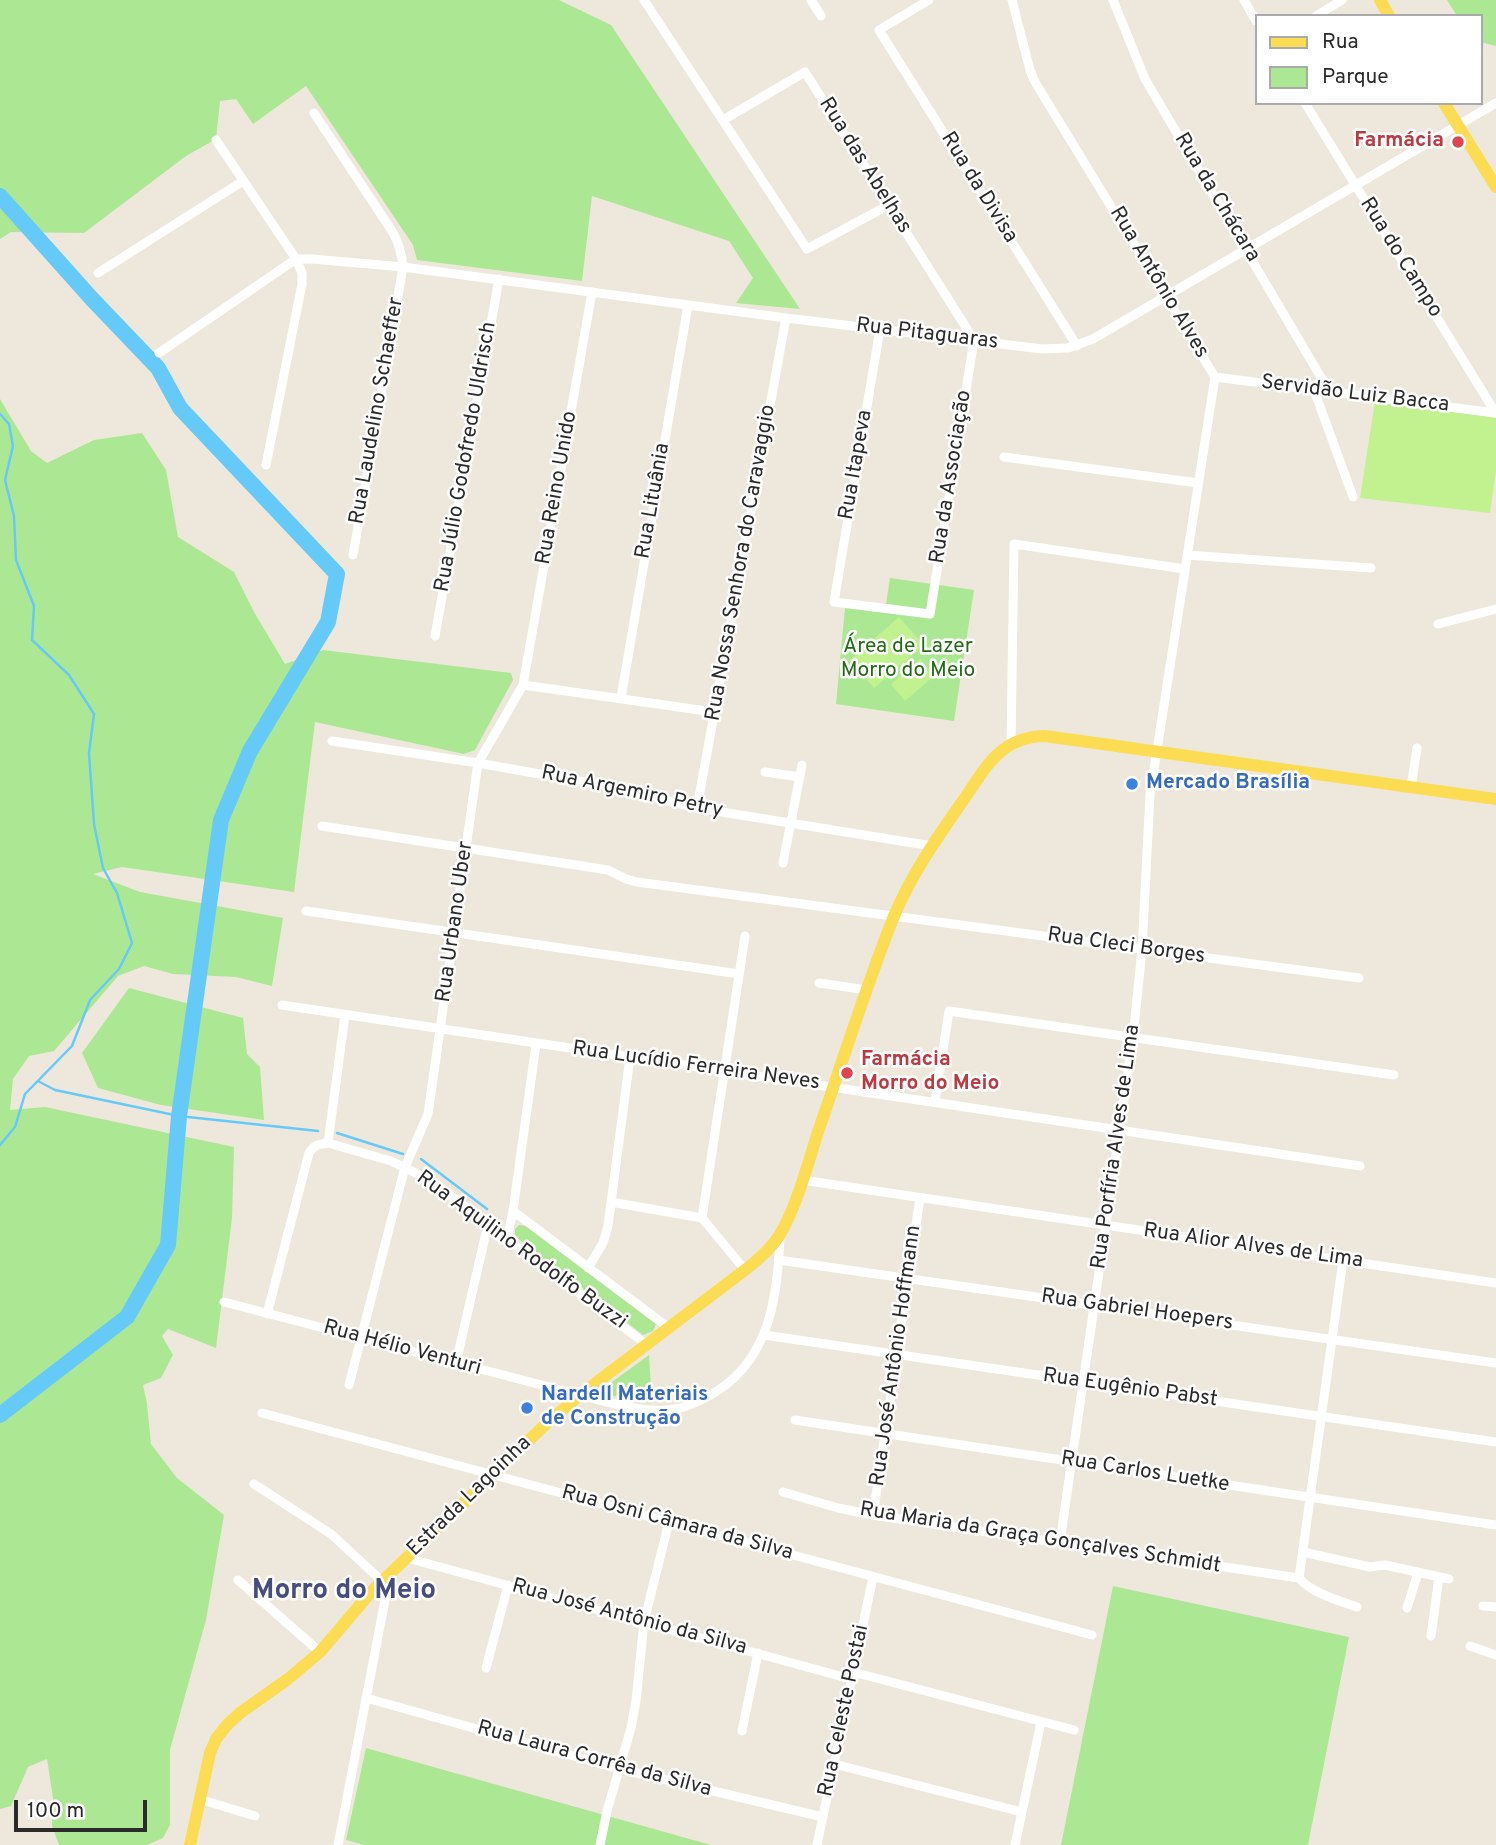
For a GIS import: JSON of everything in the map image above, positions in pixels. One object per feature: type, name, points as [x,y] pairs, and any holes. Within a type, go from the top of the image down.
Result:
[{"type":"main road","points":[[1445,105],[1496,187]]},
{"type":"main road","points":[[780,1235],[802,1180],[894,916],[932,846],[989,764],[1012,743],[1045,736],[1496,799]]},
{"type":"main road","name":"Estrada Lagoinha","points":[[190,1845],[210,1753],[216,1739],[227,1725],[320,1652],[382,1581],[547,1423],[746,1270],[780,1235]]},
{"type":"street","points":[[644,0],[807,249],[889,205]]},
{"type":"street","points":[[811,0],[821,16]]},
{"type":"street","name":"Rua Antônio Alves","points":[[1012,0],[1035,82],[1215,377],[1156,751]]},
{"type":"street","name":"Rua da Chácara","points":[[1113,0],[1145,79],[1329,391]]},
{"type":"street","points":[[1244,0],[1254,17]]},
{"type":"street","points":[[1319,14],[1342,0]]},
{"type":"street","name":"Rua da Divisa","points":[[923,1],[879,30],[1077,346]]},
{"type":"street","name":"Rua das Abelhas","points":[[723,120],[805,72],[974,340]]},
{"type":"street","name":"Rua Pitaguaras","points":[[296,260],[403,267],[786,318],[1059,349],[1093,340],[1496,103]]},
{"type":"street","name":"Rua do Campo","points":[[1306,105],[1496,412]]},
{"type":"street","points":[[314,113],[396,238],[403,267]]},
{"type":"street","points":[[216,140],[302,273],[266,465]]},
{"type":"street","points":[[99,273],[243,181]]},
{"type":"street","points":[[159,354],[296,260]]},
{"type":"street","name":"Rua Laudelino Schaeffer","points":[[354,555],[403,267]]},
{"type":"street","name":"Rua Júlio Godofredo Uldrisch","points":[[435,636],[499,279]]},
{"type":"street","name":"Rua Reino Unido","points":[[523,685],[593,292]]},
{"type":"street","name":"Rua Lituânia","points":[[621,698],[688,305]]},
{"type":"street","name":"Rua Nossa Senhora do Caravaggio","points":[[697,808],[786,318]]},
{"type":"street","name":"Rua Itapeva","points":[[880,329],[834,602],[930,614]]},
{"type":"street","name":"Rua da Associação","points":[[930,614],[974,340]]},
{"type":"street","name":"Servidão Luiz Bacca","points":[[1215,377],[1496,412]]},
{"type":"street","points":[[1314,390],[1353,497]]},
{"type":"street","points":[[1004,457],[1198,483]]},
{"type":"street","points":[[1012,743],[1014,544],[1185,569]]},
{"type":"street","points":[[1187,555],[1371,568]]},
{"type":"street","points":[[1438,624],[1496,609]]},
{"type":"street","points":[[523,685],[714,712]]},
{"type":"street","name":"Rua Urbano Uber","points":[[349,1385],[405,1167],[428,1114],[478,763],[523,685]]},
{"type":"street","name":"Rua Argemiro Petry","points":[[332,741],[478,763],[601,785],[697,808],[932,846]]},
{"type":"street","points":[[1411,788],[1417,748]]},
{"type":"street","name":"Rua Porfíria Alves de Lima","points":[[1060,1542],[1133,1037],[1142,950],[1150,795],[1156,751]]},
{"type":"street","points":[[783,863],[802,765]]},
{"type":"street","points":[[765,772],[800,777]]},
{"type":"street","name":"Rua Cleci Borges","points":[[322,827],[608,870],[637,882],[1359,978]]},
{"type":"street","points":[[306,911],[739,974]]},
{"type":"street","points":[[702,1218],[745,936]]},
{"type":"street","points":[[820,983],[867,990]]},
{"type":"street","name":"Rua Lucídio Ferreira Neves","points":[[282,1005],[1360,1166]]},
{"type":"street","points":[[935,1102],[949,1010],[1394,1075]]},
{"type":"street","points":[[267,1314],[309,1153],[318,1144],[328,1143],[345,1015]]},
{"type":"street","points":[[507,1238],[536,1044]]},
{"type":"street","points":[[589,1268],[603,1243],[611,1202],[630,1057]]},
{"type":"street","name":"Rua Aquilino Rodolfo Buzzi","points":[[328,1143],[374,1155],[430,1180],[647,1345]]},
{"type":"street","name":"Rua Alior Alves de Lima","points":[[802,1180],[1496,1283]]},
{"type":"street","name":"Rua José Antônio Hoffmann","points":[[873,1515],[920,1198]]},
{"type":"street","points":[[611,1202],[702,1218],[746,1270]]},
{"type":"street","points":[[513,1211],[669,1328]]},
{"type":"street","points":[[456,1363],[488,1224]]},
{"type":"street","points":[[580,1395],[656,1410],[675,1409],[710,1395],[735,1377],[751,1359],[764,1335],[772,1306],[780,1235]]},
{"type":"street","name":"Rua Gabriel Hoepers","points":[[779,1260],[1496,1363]]},
{"type":"street","points":[[1343,1260],[1299,1578],[1313,1590],[1357,1607]]},
{"type":"street","name":"Rua Hélio Venturi","points":[[224,1302],[580,1395]]},
{"type":"street","name":"Rua Eugênio Pabst","points":[[764,1335],[1496,1442]]},
{"type":"street","name":"Rua Osni Câmara da Silva","points":[[262,1413],[1092,1635]]},
{"type":"street","name":"Rua Carlos Luetke","points":[[795,1420],[1496,1525]]},
{"type":"street","points":[[254,1484],[331,1534],[382,1581],[386,1595],[338,1845]]},
{"type":"street","name":"Rua Maria da Graça Gonçalves Schmidt","points":[[783,1492],[873,1515],[1299,1578]]},
{"type":"street","points":[[600,1845],[634,1714],[644,1622],[668,1522]]},
{"type":"street","points":[[1303,1552],[1370,1567],[1385,1566],[1444,1578],[1431,1636]]},
{"type":"street","name":"Rua José Antônio da Silva","points":[[407,1558],[758,1653],[1074,1730]]},
{"type":"street","points":[[1407,1608],[1418,1573]]},
{"type":"street","name":"Rua Celeste Postai","points":[[817,1845],[873,1577]]},
{"type":"street","points":[[238,1580],[320,1652]]},
{"type":"street","points":[[486,1668],[508,1585]]},
{"type":"street","points":[[1483,1606],[1496,1607]]},
{"type":"street","points":[[1470,1646],[1496,1655]]},
{"type":"street","points":[[742,1731],[758,1653]]},
{"type":"street","name":"Rua Laura Corrêa da Silva","points":[[366,1698],[620,1769],[823,1817]]},
{"type":"street","points":[[1016,1845],[1041,1722]]},
{"type":"street","points":[[834,1764],[1022,1812]]},
{"type":"street","points":[[199,1799],[255,1816]]},
{"type":"green space","points":[[0,0],[559,0],[611,25],[800,309],[736,303],[753,278],[729,241],[592,196],[582,281],[417,260],[413,245],[306,86],[253,124],[236,99],[220,101],[216,139],[186,156],[84,233],[11,232],[0,239]]},
{"type":"green space","points":[[1447,0],[1496,0],[1496,46],[1482,42],[1482,14],[1456,14]]},
{"type":"green space","points":[[0,399],[31,451],[47,463],[94,440],[142,433],[166,470],[178,537],[234,572],[285,664],[323,650],[511,673],[513,680],[475,750],[464,754],[315,722],[294,892],[122,867],[93,874],[140,892],[283,918],[272,986],[236,977],[173,974],[144,966],[118,976],[54,1051],[29,1056],[13,1079],[10,1110],[45,1107],[234,1147],[232,1218],[216,1348],[168,1329],[162,1336],[173,1355],[161,1378],[143,1385],[151,1444],[177,1478],[224,1515],[206,1620],[170,1750],[170,1825],[163,1838],[147,1845],[59,1845],[52,1826],[53,1798],[47,1759],[28,1767],[11,1806],[0,1809]]},
{"type":"green space","points":[[1375,401],[1496,418],[1496,471],[1490,513],[1360,498]]},
{"type":"green space","name":"Área de Lazer Morro do Meio","points":[[890,578],[974,590],[954,721],[836,704],[845,608],[885,611]]},
{"type":"green space","points":[[899,617],[924,645],[874,688],[850,660]]},
{"type":"green space","points":[[920,659],[934,676],[905,701],[891,684]]},
{"type":"green space","points":[[129,988],[243,1018],[247,1054],[260,1067],[264,1120],[161,1105],[98,1088],[82,1053]]},
{"type":"green space","points":[[519,1225],[526,1226],[656,1324],[653,1331],[643,1335],[515,1236],[515,1229]]},
{"type":"green space","points":[[649,1355],[652,1403],[597,1393]]},
{"type":"green space","points":[[1113,1586],[1349,1637],[1308,1845],[1061,1845]]},
{"type":"green space","points":[[366,1748],[711,1845],[364,1845],[346,1840]]},
{"type":"waterway","points":[[0,196],[158,368],[180,408],[337,574],[328,622],[250,751],[221,820],[179,1116],[168,1245],[127,1317],[0,1415]]},
{"type":"waterway","points":[[0,414],[9,424],[13,446],[5,480],[14,516],[16,560],[34,606],[32,640],[69,675],[94,714],[89,753],[94,824],[103,868],[117,893],[132,943],[119,969],[90,1000],[72,1046],[25,1094],[15,1127],[0,1145]]},
{"type":"waterway","points":[[38,1081],[55,1090],[179,1116],[318,1131]]},
{"type":"waterway","points":[[337,1133],[403,1154]]},
{"type":"waterway","points":[[421,1159],[487,1209]]},
{"type":"place","name":"Farmácia","points":[[1458,142]]},
{"type":"place","name":"Mercado Brasília","points":[[1132,784]]},
{"type":"place","name":"Farmácia Morro do Meio","points":[[847,1073]]},
{"type":"place","name":"Nardell Materiais de Construção","points":[[527,1408]]},
{"type":"district","name":"Morro do Meio","points":[[344,1592]]}]
